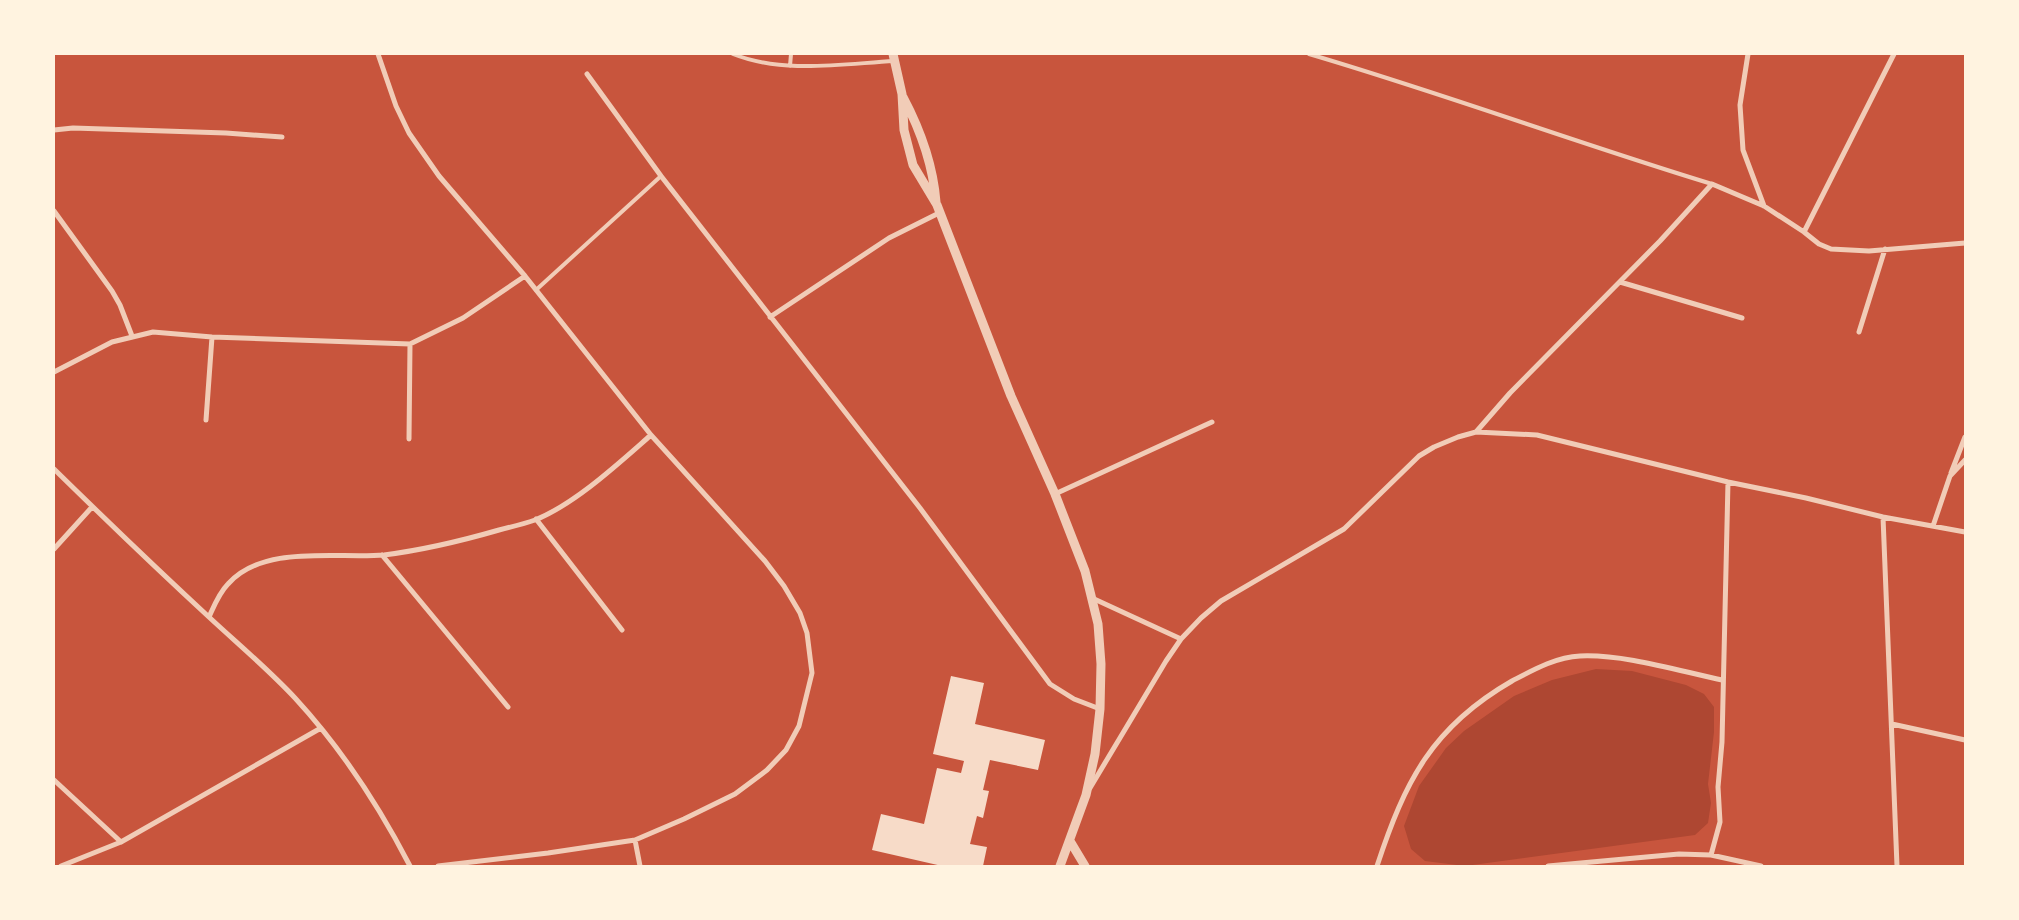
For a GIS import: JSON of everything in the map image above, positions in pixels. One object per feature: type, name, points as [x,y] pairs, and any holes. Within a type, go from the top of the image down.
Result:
[{"type":"street","points":[[378,54],[396,106],[409,133],[439,176],[525,276],[651,435],[765,561],[784,586],[800,613],[807,633],[812,673],[799,726],[786,750],[767,770],[735,794],[635,840],[438,866]]},
{"type":"street","points":[[1748,54],[1740,105],[1743,150],[1764,206]]},
{"type":"street","points":[[1804,232],[1894,54]]},
{"type":"street","points":[[894,58],[902,94],[904,130],[909,151],[917,172],[938,209],[1012,396],[1055,494],[1085,571],[1098,624],[1101,664],[1100,710],[1095,754],[1086,795],[1060,866]]},
{"type":"street","points":[[587,74],[770,317],[920,508],[1050,684],[1100,710]]},
{"type":"street","points":[[902,94],[924,142],[935,181],[938,209]]},
{"type":"street","points":[[54,130],[73,128],[226,133],[282,137]]},
{"type":"street","points":[[1476,432],[1510,392],[1620,282],[1712,184],[1764,206],[1819,244],[1831,250],[1869,251],[1965,243]]},
{"type":"street","points":[[770,317],[889,238],[938,209]]},
{"type":"street","points":[[54,211],[112,292],[120,305],[132,336]]},
{"type":"street","points":[[1858,332],[1886,249]]},
{"type":"street","points":[[54,372],[87,354],[132,336],[153,332],[212,337],[410,344],[464,318],[525,276]]},
{"type":"street","points":[[1620,282],[1742,318]]},
{"type":"street","points":[[206,420],[212,337]]},
{"type":"street","points":[[409,439],[410,344]]},
{"type":"street","points":[[1055,494],[1212,422]]},
{"type":"street","points":[[1086,795],[1166,661],[1181,639],[1201,618],[1221,601],[1344,529],[1419,456],[1458,436],[1476,432],[1537,435],[1728,482],[1806,498],[1883,517],[1965,532]]},
{"type":"street","points":[[209,617],[227,585],[237,575],[251,567],[294,557],[324,554],[382,555],[438,546],[536,519],[606,475],[651,435]]},
{"type":"street","points":[[1933,526],[1965,436]]},
{"type":"street","points":[[1950,476],[1965,460]]},
{"type":"street","points":[[54,469],[92,507],[272,675],[320,728],[372,798],[410,866]]},
{"type":"street","points":[[1711,855],[1720,822],[1718,787],[1722,742],[1728,482]]},
{"type":"street","points":[[54,550],[92,507]]},
{"type":"street","points":[[1883,517],[1897,866]]},
{"type":"street","points":[[536,519],[622,630]]},
{"type":"street","points":[[382,555],[508,707]]},
{"type":"street","points":[[1092,598],[1181,639]]},
{"type":"street","points":[[1377,866],[1404,794],[1418,768],[1441,737],[1463,715],[1491,694],[1523,675],[1554,661],[1579,656],[1615,658],[1722,680]]},
{"type":"street","points":[[1892,724],[1965,740]]},
{"type":"street","points":[[61,866],[121,842],[320,728]]},
{"type":"street","points":[[54,780],[121,842]]},
{"type":"street","points":[[635,840],[640,866]]},
{"type":"street","points":[[1070,841],[1085,866]]},
{"type":"street","points":[[1548,866],[1679,854],[1711,855],[1761,866]]},
{"type":"lane","points":[[733,54],[749,60],[780,66],[894,58]]},
{"type":"lane","points":[[749,54],[749,60]]},
{"type":"lane","points":[[790,66],[791,54]]},
{"type":"lane","points":[[1309,54],[1404,82],[1646,164],[1712,184]]},
{"type":"lane","points":[[536,290],[662,176]]},
{"type":"shaded area","points":[[1596,669],[1632,671],[1686,685],[1704,694],[1714,707],[1714,732],[1708,784],[1711,803],[1708,823],[1695,835],[1465,866],[1425,861],[1411,849],[1404,826],[1419,786],[1446,748],[1464,731],[1514,696],[1552,680]]},
{"type":"building","points":[[951,676],[984,683],[975,724],[1045,740],[1038,770],[990,760],[983,790],[989,791],[983,818],[977,816],[970,844],[987,847],[983,866],[942,866],[872,850],[881,814],[924,824],[937,768],[961,773],[964,761],[933,754]]}]
